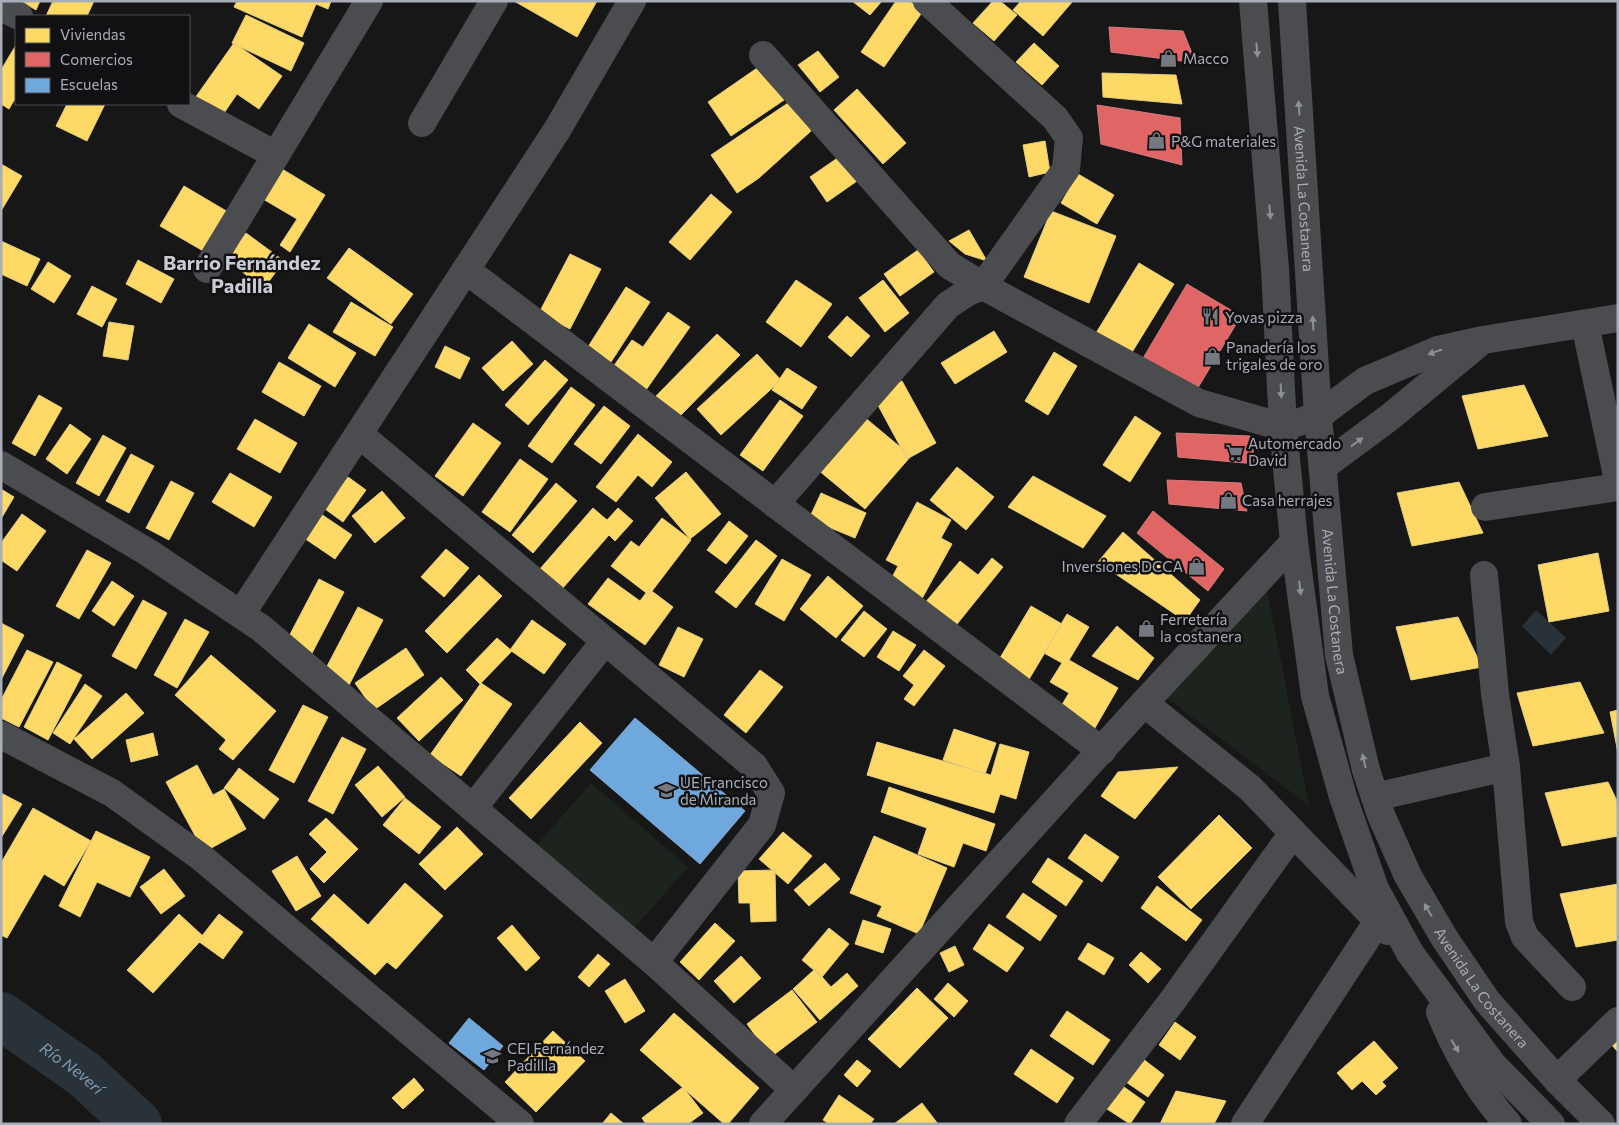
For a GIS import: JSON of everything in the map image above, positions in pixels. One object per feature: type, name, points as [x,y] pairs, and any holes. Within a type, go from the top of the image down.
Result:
[{"type":"street","points":[[207,268],[369,1]]},
{"type":"street","points":[[422,123],[494,1]]},
{"type":"street","points":[[241,614],[557,130],[632,1]]},
{"type":"street","points":[[775,504],[948,305],[968,292],[983,286],[1066,169],[1069,138],[1055,118],[927,1]]},
{"type":"street","points":[[1253,1],[1275,269],[1282,427],[1294,542],[1315,696],[1343,797],[1375,889],[1416,961],[1452,1041],[1492,1106],[1508,1124]]},
{"type":"street","name":"Avenida La Costanera","points":[[1292,1],[1318,416],[1324,466],[1339,655],[1366,770],[1375,797],[1408,876],[1445,939],[1487,1001],[1557,1080],[1601,1124]]},
{"type":"street","points":[[1,7],[17,15]]},
{"type":"street","points":[[763,55],[949,265],[983,286],[1199,403],[1282,427],[1318,416],[1365,381],[1438,350],[1483,340],[1618,318]]},
{"type":"street","points":[[183,105],[276,155]]},
{"type":"street","points":[[466,270],[1102,751]]},
{"type":"street","points":[[1585,324],[1618,480]]},
{"type":"street","points":[[1324,466],[1390,418],[1483,340]]},
{"type":"street","points":[[359,434],[754,766],[772,793],[762,825],[654,962]]},
{"type":"street","points":[[1,465],[149,553],[261,628],[654,962],[794,1090]]},
{"type":"street","points":[[1485,507],[1618,487]]},
{"type":"street","points":[[763,1124],[1144,703],[1294,542]]},
{"type":"street","points":[[1484,575],[1495,694],[1506,767],[1519,922],[1524,937],[1572,987]]},
{"type":"street","points":[[473,808],[605,641]]},
{"type":"street","points":[[1144,703],[1250,788],[1416,961],[1494,1065],[1551,1124]]},
{"type":"street","points":[[1,735],[112,793],[202,858],[520,1124]]},
{"type":"street","points":[[1375,797],[1506,767]]},
{"type":"street","points":[[1078,1124],[1173,1000],[1293,833]]},
{"type":"street","points":[[1245,1124],[1378,921]]},
{"type":"street","points":[[1557,1080],[1618,1021]]},
{"type":"shaded area","points":[[1266,584],[1309,806],[1166,697]]},
{"type":"shaded area","points":[[1536,610],[1566,638],[1551,655],[1522,626]]},
{"type":"shaded area","points":[[591,783],[688,867],[630,933],[534,848]]},
{"type":"building: Viviendas","points":[[21,1],[40,1],[36,10]]},
{"type":"building: Viviendas","points":[[53,1],[94,1],[87,15],[46,15]]},
{"type":"building: Viviendas","points":[[237,1],[331,1],[328,9],[316,4],[302,37],[234,7]]},
{"type":"building: Viviendas","points":[[514,1],[597,1],[577,37]]},
{"type":"building: Viviendas","points":[[852,1],[882,1],[870,15]]},
{"type":"building: Viviendas","points":[[896,1],[909,1],[923,11],[884,67],[861,52]]},
{"type":"building: Viviendas","points":[[993,1],[1000,1],[1017,15],[994,41],[973,23]]},
{"type":"building: Viviendas","points":[[1021,1],[1073,1],[1043,36],[1013,10]]},
{"type":"building: Viviendas","points":[[246,15],[304,43],[291,71],[232,43]]},
{"type":"building: Viviendas","points":[[234,43],[282,76],[259,109],[237,94],[222,116],[195,98]]},
{"type":"building: Viviendas","points":[[1034,43],[1059,66],[1042,85],[1016,62]]},
{"type":"building: Viviendas","points":[[15,47],[15,99],[9,109],[1,104],[1,70]]},
{"type":"building: Viviendas","points":[[818,51],[839,77],[820,92],[798,65]]},
{"type":"building: Viviendas","points":[[760,66],[784,100],[731,136],[708,102]]},
{"type":"building: Viviendas","points":[[1102,73],[1176,75],[1182,104],[1103,97]]},
{"type":"building: Viviendas","points":[[857,89],[906,143],[883,164],[834,110]]},
{"type":"building: Viviendas","points":[[794,99],[811,131],[759,178],[737,193],[711,155]]},
{"type":"building: Viviendas","points":[[66,105],[105,105],[87,141],[56,126]]},
{"type":"building: Viviendas","points":[[1045,141],[1050,172],[1029,177],[1023,145]]},
{"type":"building: Viviendas","points":[[839,157],[857,181],[827,202],[810,177]]},
{"type":"building: Viviendas","points":[[1,164],[22,176],[1,211]]},
{"type":"building: Viviendas","points":[[282,169],[325,195],[290,252],[280,245],[297,219],[263,199]]},
{"type":"building: Viviendas","points":[[1078,174],[1114,195],[1097,224],[1061,203]]},
{"type":"building: Viviendas","points":[[184,186],[228,212],[205,252],[160,226]]},
{"type":"building: Viviendas","points":[[711,194],[732,212],[690,260],[669,242]]},
{"type":"building: Viviendas","points":[[1051,211],[1116,236],[1089,303],[1024,277]]},
{"type":"building: Viviendas","points":[[969,230],[987,261],[965,254],[949,241]]},
{"type":"building: Viviendas","points":[[246,233],[284,261],[264,288],[226,260]]},
{"type":"building: Viviendas","points":[[1,241],[40,259],[27,286],[1,274]]},
{"type":"building: Viviendas","points":[[349,248],[413,294],[391,324],[327,278]]},
{"type":"building: Viviendas","points":[[918,250],[934,272],[900,296],[884,274]]},
{"type":"building: Viviendas","points":[[570,254],[601,269],[570,329],[539,313]]},
{"type":"building: Viviendas","points":[[138,260],[174,279],[161,303],[126,284]]},
{"type":"building: Viviendas","points":[[48,262],[71,276],[54,303],[31,289]]},
{"type":"building: Viviendas","points":[[1139,263],[1174,284],[1131,354],[1096,333]]},
{"type":"building: Viviendas","points":[[796,280],[832,304],[801,347],[766,322]]},
{"type":"building: Viviendas","points":[[883,280],[909,313],[885,332],[859,298]]},
{"type":"building: Viviendas","points":[[92,286],[117,299],[102,327],[77,314]]},
{"type":"building: Viviendas","points":[[626,287],[650,302],[609,365],[586,350]]},
{"type":"building: Viviendas","points":[[351,302],[393,327],[375,356],[333,332]]},
{"type":"building: Viviendas","points":[[668,312],[690,327],[646,390],[613,367],[632,340],[643,347]]},
{"type":"building: Viviendas","points":[[847,316],[870,336],[851,357],[828,337]]},
{"type":"building: Viviendas","points":[[109,322],[134,326],[128,360],[103,356]]},
{"type":"building: Viviendas","points":[[309,324],[356,353],[335,387],[288,358]]},
{"type":"building: Viviendas","points":[[994,331],[1007,352],[955,384],[941,363]]},
{"type":"building: Viviendas","points":[[717,334],[740,355],[677,419],[655,397]]},
{"type":"building: Viviendas","points":[[512,341],[533,364],[503,391],[482,368]]},
{"type":"building: Viviendas","points":[[445,346],[470,358],[460,379],[435,367]]},
{"type":"building: Viviendas","points":[[1054,352],[1077,366],[1048,415],[1025,401]]},
{"type":"building: Viviendas","points":[[757,354],[781,380],[721,435],[697,409]]},
{"type":"building: Viviendas","points":[[545,360],[568,380],[528,425],[505,405]]},
{"type":"building: Viviendas","points":[[279,362],[321,386],[304,416],[262,392]]},
{"type":"building: Viviendas","points":[[787,368],[817,387],[802,409],[772,390]]},
{"type":"building: Viviendas","points":[[902,381],[936,443],[907,459],[873,396]]},
{"type":"building: Viviendas","points":[[1524,385],[1548,436],[1478,449],[1462,396]]},
{"type":"building: Viviendas","points":[[571,387],[595,405],[552,463],[528,446]]},
{"type":"building: Viviendas","points":[[39,395],[62,408],[35,456],[12,443]]},
{"type":"building: Viviendas","points":[[780,400],[803,416],[763,471],[740,455]]},
{"type":"building: Viviendas","points":[[604,406],[630,426],[601,464],[574,444]]},
{"type":"building: Viviendas","points":[[863,416],[911,456],[865,509],[817,469]]},
{"type":"building: Viviendas","points":[[1135,416],[1161,433],[1130,482],[1103,465]]},
{"type":"building: Viviendas","points":[[255,419],[297,443],[280,473],[237,449]]},
{"type":"building: Viviendas","points":[[473,423],[501,443],[463,496],[435,476]]},
{"type":"building: Viviendas","points":[[70,424],[91,439],[67,474],[46,459]]},
{"type":"building: Viviendas","points":[[638,434],[672,462],[652,487],[638,475],[616,502],[596,487]]},
{"type":"building: Viviendas","points":[[103,435],[126,448],[99,496],[76,483]]},
{"type":"building: Viviendas","points":[[131,454],[154,466],[129,513],[106,501]]},
{"type":"building: Viviendas","points":[[520,459],[548,479],[510,532],[482,512]]},
{"type":"building: Viviendas","points":[[957,467],[994,497],[966,530],[930,500]]},
{"type":"building: Viviendas","points":[[686,472],[721,514],[690,539],[655,498]]},
{"type":"building: Viviendas","points":[[230,473],[272,497],[254,527],[212,502]]},
{"type":"building: Viviendas","points":[[1033,476],[1106,516],[1083,548],[1008,507]]},
{"type":"building: Viviendas","points":[[348,477],[366,490],[343,522],[325,509]]},
{"type":"building: Viviendas","points":[[171,481],[194,493],[169,540],[146,528]]},
{"type":"building: Viviendas","points":[[1459,482],[1483,533],[1412,546],[1397,493]]},
{"type":"building: Viviendas","points":[[556,483],[577,501],[533,553],[512,535]]},
{"type":"building: Viviendas","points":[[1,489],[14,497],[1,519]]},
{"type":"building: Viviendas","points":[[382,491],[405,518],[375,543],[352,516]]},
{"type":"building: Viviendas","points":[[821,493],[866,513],[855,538],[809,519]]},
{"type":"building: Viviendas","points":[[917,502],[951,520],[941,538],[952,544],[919,604],[887,587],[898,566],[886,560]]},
{"type":"building: Viviendas","points":[[593,508],[607,520],[618,508],[633,521],[615,541],[609,535],[562,589],[539,570]]},
{"type":"building: Viviendas","points":[[22,514],[46,531],[17,571],[1,560],[1,543]]},
{"type":"building: Viviendas","points":[[321,514],[352,535],[335,559],[304,538]]},
{"type":"building: Viviendas","points":[[662,518],[691,540],[649,595],[611,566],[631,541],[639,547]]},
{"type":"building: Viviendas","points":[[729,521],[748,536],[726,564],[707,550]]},
{"type":"building: Viviendas","points":[[1123,532],[1200,600],[1185,621],[1098,562]]},
{"type":"building: Viviendas","points":[[756,540],[777,556],[736,608],[715,592]]},
{"type":"building: Viviendas","points":[[446,549],[469,568],[444,597],[421,577]]},
{"type":"building: Viviendas","points":[[87,550],[111,563],[79,619],[56,606]]},
{"type":"building: Viviendas","points":[[1598,553],[1609,611],[1549,622],[1538,565]]},
{"type":"building: Viviendas","points":[[992,558],[1003,567],[949,634],[919,610],[960,561],[978,575]]},
{"type":"building: Viviendas","points":[[782,559],[811,575],[784,621],[755,604]]},
{"type":"building: Viviendas","points":[[479,575],[502,596],[447,653],[425,631]]},
{"type":"building: Viviendas","points":[[828,576],[863,606],[836,638],[800,609]]},
{"type":"building: Viviendas","points":[[608,578],[640,601],[649,589],[673,607],[645,645],[588,604]]},
{"type":"building: Viviendas","points":[[319,579],[344,592],[310,657],[285,644]]},
{"type":"building: Viviendas","points":[[112,581],[134,596],[114,626],[92,611]]},
{"type":"building: Viviendas","points":[[143,600],[167,613],[136,669],[112,656]]},
{"type":"building: Viviendas","points":[[1031,606],[1062,624],[1025,686],[994,668]]},
{"type":"building: Viviendas","points":[[358,607],[383,620],[349,685],[324,672]]},
{"type":"building: Viviendas","points":[[864,611],[887,629],[864,657],[841,640]]},
{"type":"building: Viviendas","points":[[1067,614],[1089,627],[1069,660],[1118,688],[1092,733],[1057,713],[1069,693],[1050,682],[1062,663],[1044,653]]},
{"type":"building: Viviendas","points":[[1458,617],[1482,667],[1411,680],[1396,627]]},
{"type":"building: Viviendas","points":[[185,619],[209,632],[177,688],[154,675]]},
{"type":"building: Viviendas","points":[[532,620],[566,644],[544,674],[510,650]]},
{"type":"building: Viviendas","points":[[1,623],[24,635],[1,680]]},
{"type":"building: Viviendas","points":[[1117,626],[1154,658],[1138,680],[1092,656]]},
{"type":"building: Viviendas","points":[[678,627],[703,639],[684,677],[659,665]]},
{"type":"building: Viviendas","points":[[893,631],[916,645],[899,671],[877,657]]},
{"type":"building: Viviendas","points":[[497,638],[512,651],[480,684],[466,670]]},
{"type":"building: Viviendas","points":[[406,648],[424,675],[374,710],[355,683]]},
{"type":"building: Viviendas","points":[[27,650],[53,662],[19,727],[1,718],[1,700]]},
{"type":"building: Viviendas","points":[[924,650],[945,666],[914,706],[904,699],[914,685],[903,676]]},
{"type":"building: Viviendas","points":[[211,655],[276,711],[233,760],[219,749],[226,740],[175,695]]},
{"type":"building: Viviendas","points":[[57,662],[82,675],[48,740],[24,727]]},
{"type":"building: Viviendas","points":[[760,670],[783,687],[746,733],[724,715]]},
{"type":"building: Viviendas","points":[[441,677],[463,700],[419,741],[397,718]]},
{"type":"building: Viviendas","points":[[1580,682],[1604,733],[1533,746],[1517,693]]},
{"type":"building: Viviendas","points":[[481,683],[512,704],[461,776],[430,755]]},
{"type":"building: Viviendas","points":[[85,684],[102,696],[70,744],[53,733]]},
{"type":"building: Viviendas","points":[[126,693],[144,713],[92,759],[74,739]]},
{"type":"building: Viviendas","points":[[303,705],[328,717],[294,783],[269,770]]},
{"type":"building: Viviendas","points":[[1618,710],[1618,753],[1610,712]]},
{"type":"building: Viviendas","points":[[580,722],[602,743],[531,819],[509,798]]},
{"type":"building: Viviendas","points":[[954,729],[996,743],[985,774],[943,760]]},
{"type":"building: Viviendas","points":[[153,733],[158,755],[131,762],[126,740]]},
{"type":"building: Viviendas","points":[[342,737],[366,749],[333,814],[308,801]]},
{"type":"building: Viviendas","points":[[877,742],[991,775],[1000,744],[1029,752],[1016,799],[1000,794],[994,813],[867,775]]},
{"type":"building: Viviendas","points":[[197,765],[213,795],[224,789],[246,829],[204,852],[166,782]]},
{"type":"building: Viviendas","points":[[378,766],[405,797],[382,817],[355,785]]},
{"type":"building: Viviendas","points":[[1178,767],[1135,819],[1101,796],[1118,772]]},
{"type":"building: Viviendas","points":[[239,768],[279,799],[264,819],[224,788]]},
{"type":"building: Viviendas","points":[[1608,782],[1618,803],[1618,836],[1562,846],[1545,793]]},
{"type":"building: Viviendas","points":[[889,787],[995,824],[986,851],[963,843],[954,867],[918,854],[927,828],[881,812]]},
{"type":"building: Viviendas","points":[[1,793],[22,804],[1,838]]},
{"type":"building: Viviendas","points":[[405,798],[441,827],[419,854],[383,825]]},
{"type":"building: Viviendas","points":[[33,808],[91,841],[64,886],[44,874],[7,938],[1,935],[1,863]]},
{"type":"building: Viviendas","points":[[1219,815],[1252,848],[1191,909],[1158,877]]},
{"type":"building: Viviendas","points":[[326,818],[358,849],[324,883],[310,869],[327,852],[309,834]]},
{"type":"building: Viviendas","points":[[457,827],[483,854],[445,890],[419,864]]},
{"type":"building: Viviendas","points":[[96,831],[150,857],[130,897],[97,882],[80,917],[59,906]]},
{"type":"building: Viviendas","points":[[783,832],[812,856],[788,884],[759,859]]},
{"type":"building: Viviendas","points":[[1085,834],[1119,857],[1102,882],[1068,858]]},
{"type":"building: Viviendas","points":[[874,836],[947,868],[919,934],[877,916],[882,906],[850,893]]},
{"type":"building: Viviendas","points":[[297,856],[321,896],[296,911],[272,871]]},
{"type":"building: Viviendas","points":[[1048,858],[1083,881],[1066,906],[1032,882]]},
{"type":"building: Viviendas","points":[[825,863],[840,879],[809,906],[794,890]]},
{"type":"building: Viviendas","points":[[164,869],[185,896],[161,914],[140,887]]},
{"type":"building: Viviendas","points":[[775,870],[776,921],[751,922],[750,903],[739,903],[738,871]]},
{"type":"building: Viviendas","points":[[405,883],[443,916],[396,969],[387,962],[375,975],[311,919],[334,894],[368,925]]},
{"type":"building: Viviendas","points":[[1618,884],[1618,940],[1576,947],[1560,894]]},
{"type":"building: Viviendas","points":[[1157,886],[1202,920],[1186,941],[1141,908]]},
{"type":"building: Viviendas","points":[[1023,893],[1057,916],[1040,941],[1006,917]]},
{"type":"building: Viviendas","points":[[179,914],[204,937],[153,993],[127,970]]},
{"type":"building: Viviendas","points":[[219,914],[243,932],[223,959],[198,941]]},
{"type":"building: Viviendas","points":[[863,920],[891,929],[883,953],[855,944]]},
{"type":"building: Viviendas","points":[[715,923],[735,941],[699,980],[680,962]]},
{"type":"building: Viviendas","points":[[989,924],[1024,948],[1007,972],[973,949]]},
{"type":"building: Viviendas","points":[[512,925],[540,958],[526,971],[497,938]]},
{"type":"building: Viviendas","points":[[829,928],[849,944],[822,977],[802,960]]},
{"type":"building: Viviendas","points":[[1088,943],[1114,958],[1104,975],[1078,959]]},
{"type":"building: Viviendas","points":[[955,946],[964,965],[949,972],[940,953]]},
{"type":"building: Viviendas","points":[[1141,952],[1161,969],[1148,983],[1129,965]]},
{"type":"building: Viviendas","points":[[598,954],[610,964],[589,987],[578,977]]},
{"type":"building: Viviendas","points":[[741,956],[761,978],[734,1003],[714,981]]},
{"type":"building: Viviendas","points":[[815,969],[831,987],[847,973],[858,986],[820,1020],[793,989]]},
{"type":"building: Viviendas","points":[[625,979],[645,1011],[625,1023],[605,991]]},
{"type":"building: Viviendas","points":[[948,983],[968,1001],[954,1017],[934,999]]},
{"type":"building: Viviendas","points":[[917,988],[948,1018],[900,1068],[868,1039]]},
{"type":"building: Viviendas","points":[[792,990],[817,1022],[771,1057],[747,1024]]},
{"type":"building: Viviendas","points":[[1067,1011],[1110,1040],[1093,1065],[1050,1036]]},
{"type":"building: Viviendas","points":[[674,1013],[759,1088],[728,1124],[724,1124],[640,1050]]},
{"type":"building: Viviendas","points":[[1175,1022],[1196,1037],[1180,1060],[1159,1045]]},
{"type":"building: Viviendas","points":[[553,1031],[585,1061],[536,1112],[505,1082]]},
{"type":"building: Viviendas","points":[[1618,1036],[1618,1052],[1610,1043]]},
{"type":"building: Viviendas","points":[[1374,1041],[1398,1068],[1382,1082],[1386,1086],[1376,1095],[1362,1081],[1352,1090],[1337,1073]]},
{"type":"building: Viviendas","points":[[1031,1049],[1074,1078],[1057,1103],[1014,1074]]},
{"type":"building: Viviendas","points":[[1143,1059],[1164,1075],[1148,1097],[1126,1082]]},
{"type":"building: Viviendas","points":[[857,1060],[871,1071],[857,1087],[844,1075]]},
{"type":"building: Viviendas","points":[[414,1078],[424,1090],[403,1109],[392,1098]]},
{"type":"building: Viviendas","points":[[683,1087],[703,1113],[688,1124],[646,1124],[642,1118]]},
{"type":"building: Viviendas","points":[[1124,1087],[1145,1102],[1130,1124],[1107,1109]]},
{"type":"building: Viviendas","points":[[1176,1091],[1226,1101],[1214,1124],[1160,1124]]},
{"type":"building: Viviendas","points":[[839,1095],[874,1119],[870,1124],[829,1124],[823,1120]]},
{"type":"building: Viviendas","points":[[922,1103],[938,1124],[894,1124]]},
{"type":"building: Viviendas","points":[[611,1113],[624,1124],[602,1124]]},
{"type":"building: Comercios","points":[[1109,27],[1183,31],[1196,63],[1111,52]]},
{"type":"building: Comercios","points":[[1097,105],[1180,118],[1182,165],[1101,144]]},
{"type":"building: Comercios","points":[[1187,284],[1241,316],[1196,391],[1142,360]]},
{"type":"building: Comercios","points":[[1176,433],[1250,436],[1256,464],[1178,457]]},
{"type":"building: Comercios","points":[[1167,480],[1241,483],[1247,511],[1169,504]]},
{"type":"building: Comercios","points":[[1153,511],[1224,569],[1208,591],[1137,533]]},
{"type":"building: Escuelas","points":[[635,718],[745,811],[700,864],[590,770]]},
{"type":"building: Escuelas","points":[[469,1018],[503,1046],[484,1070],[449,1043]]},
{"type":"waterway","name":"Río Neverí","points":[[1,1016],[84,1074],[138,1124]]},
{"type":"place","name":"Macco","points":[[1169,58]]},
{"type":"place","name":"P&G materiales","points":[[1157,141]]},
{"type":"place","name":"Yovas pizza","points":[[1211,317]]},
{"type":"place","name":"Panadería los trigales de oro","points":[[1212,356]]},
{"type":"place","name":"Automercado David","points":[[1234,452]]},
{"type":"place","name":"Casa herrajes","points":[[1228,500]]},
{"type":"place","name":"Inversiones DCCA","points":[[1197,566]]},
{"type":"place","name":"Ferretería la costanera","points":[[1146,628]]},
{"type":"place","name":"UE Francisco de Miranda","points":[[666,791]]},
{"type":"place","name":"CEI Fernández Padillla","points":[[493,1057]]},
{"type":"district","name":"Barrio Fernández Padilla","points":[[242,274]]}]
